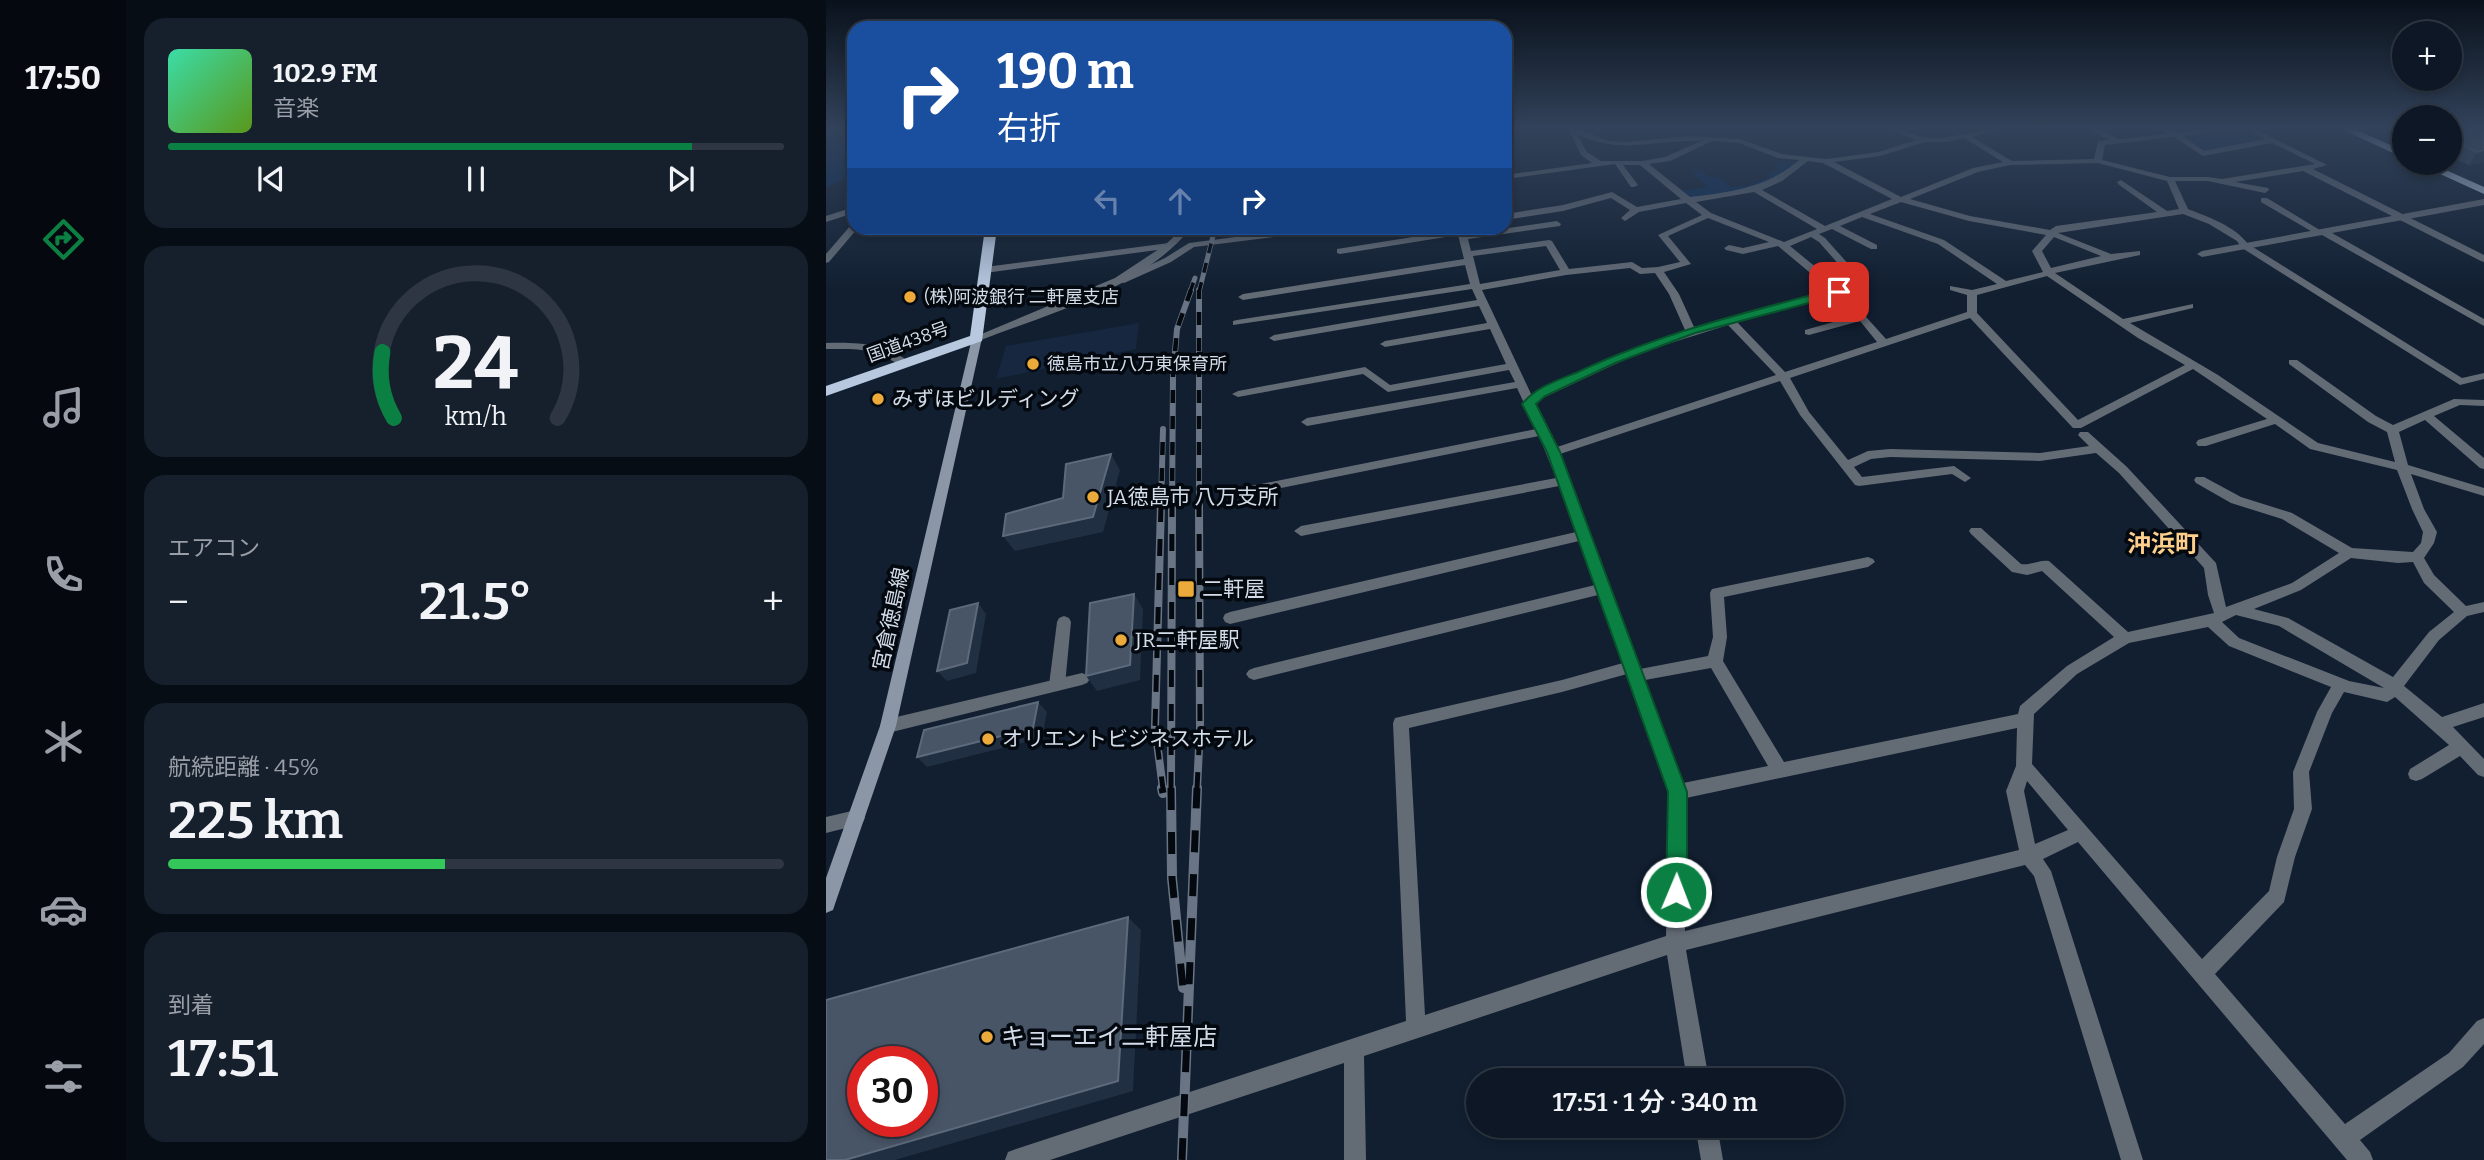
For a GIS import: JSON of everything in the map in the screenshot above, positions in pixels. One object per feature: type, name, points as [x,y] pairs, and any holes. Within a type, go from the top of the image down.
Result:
[{"type":"highway","points":[[2464,182],[2484,191]]},
{"type":"highway","name":"国道438号","points":[[826,391],[977,338],[990,235]]},
{"type":"main road","name":"宮倉徳島線","points":[[826,904],[888,726],[977,338]]},
{"type":"street","points":[[1666,182],[1708,215],[1782,244],[1838,291],[1884,343]]},
{"type":"street","points":[[1625,218],[1636,210],[1757,190],[1775,182]]},
{"type":"street","points":[[1867,182],[1901,199],[1969,218],[2051,233],[2110,257]]},
{"type":"street","points":[[1730,248],[1743,251],[1782,244],[1945,182]]},
{"type":"street","points":[[2121,182],[2164,213]]},
{"type":"street","points":[[2171,182],[2184,211]]},
{"type":"street","points":[[2230,182],[2265,190]]},
{"type":"street","points":[[2331,182],[2484,260]]},
{"type":"street","points":[[1757,190],[1874,247]]},
{"type":"street","points":[[1512,216],[1563,208],[1612,195],[1636,210]]},
{"type":"street","points":[[2264,200],[2484,323]]},
{"type":"street","points":[[2202,254],[2484,202]]},
{"type":"street","points":[[2484,376],[2460,382],[2245,246],[2240,239],[2212,222],[2184,211],[2056,229],[2037,251],[2048,273],[2314,446],[2400,467],[2484,492]]},
{"type":"street","points":[[826,219],[847,212]]},
{"type":"street","points":[[1863,214],[1941,242],[2004,284]]},
{"type":"street","points":[[1237,323],[1566,272],[1632,265],[1640,271],[1658,270],[1686,264],[1663,234],[1708,215]]},
{"type":"street","points":[[1512,228],[1557,225]]},
{"type":"street","points":[[1786,311],[1838,291],[1854,277],[1822,240],[1812,234]]},
{"type":"street","points":[[826,260],[847,235]]},
{"type":"street","points":[[1104,287],[1136,269],[1180,235]]},
{"type":"street","points":[[977,338],[1168,260],[1192,245],[1269,235]]},
{"type":"street","points":[[1340,251],[1443,235]]},
{"type":"street","points":[[1463,235],[1476,287],[1553,452],[1678,792],[1675,943],[1696,1068]]},
{"type":"street","points":[[1243,297],[1549,243],[1566,272]]},
{"type":"street","points":[[985,270],[1169,246]]},
{"type":"street","points":[[1953,288],[1972,293],[2110,257],[2137,253]]},
{"type":"street","points":[[1658,270],[1674,294],[1691,331]]},
{"type":"street","points":[[1529,404],[1541,393],[1611,361],[1691,331],[1838,291]]},
{"type":"street","points":[[1972,293],[1972,314],[2077,425],[2193,365]]},
{"type":"street","points":[[1274,338],[1483,302]]},
{"type":"street","points":[[2122,322],[2189,306]]},
{"type":"street","points":[[1553,452],[1972,314]]},
{"type":"street","points":[[1809,332],[1862,317]]},
{"type":"street","points":[[1730,321],[1783,376],[1804,413],[1859,482],[1954,470],[1965,478]]},
{"type":"street","points":[[1385,344],[1494,325]]},
{"type":"street","points":[[826,346],[855,345],[888,352],[906,364]]},
{"type":"street","points":[[2293,362],[2372,419],[2393,430]]},
{"type":"street","points":[[1238,394],[1365,370],[1388,389],[1513,366]]},
{"type":"street","points":[[1307,422],[1522,385],[1541,393]]},
{"type":"street","points":[[2393,430],[2458,401],[2484,403]]},
{"type":"street","points":[[2426,415],[2484,465]]},
{"type":"street","points":[[2202,443],[2276,420]]},
{"type":"street","points":[[2200,480],[2236,500],[2287,516],[2350,553],[2398,558],[2417,556],[2429,540],[2430,528],[2420,513],[2409,481],[2400,467],[2393,430]]},
{"type":"street","points":[[1246,491],[1544,432]]},
{"type":"street","points":[[2084,435],[2096,449],[2123,470],[2211,567],[2215,595],[2234,642],[2340,685],[2387,696],[2434,636],[2463,612],[2484,607]]},
{"type":"street","points":[[1846,466],[1868,456],[1890,453],[2040,457],[2096,449]]},
{"type":"street","points":[[1301,531],[1564,481]]},
{"type":"street","points":[[1976,531],[2017,568],[2027,570],[2044,565],[2124,638]]},
{"type":"street","points":[[1230,618],[1584,535]]},
{"type":"street","points":[[2132,1160],[2042,872],[2029,856],[2015,791],[2024,766],[2026,711],[2071,670],[2124,638],[2223,615],[2270,600],[2300,588],[2350,553]]},
{"type":"street","points":[[2417,556],[2429,579],[2463,612]]},
{"type":"street","points":[[1780,771],[1715,661],[1720,637],[1717,593],[1868,562]]},
{"type":"street","points":[[1254,674],[1602,589]]},
{"type":"street","points":[[2223,615],[2283,622],[2396,687],[2440,725],[2484,769]]},
{"type":"street","points":[[1057,685],[1064,622]]},
{"type":"street","points":[[1416,1028],[1401,723],[1633,672],[1715,661]]},
{"type":"street","points":[[888,726],[1082,680]]},
{"type":"street","points":[[2203,974],[2277,896],[2286,857],[2303,809],[2301,772],[2325,712],[2340,685]]},
{"type":"street","points":[[2440,725],[2484,710]]},
{"type":"street","points":[[1678,792],[2026,719]]},
{"type":"street","points":[[2416,774],[2461,747]]},
{"type":"street","points":[[2024,766],[2362,1160]]},
{"type":"street","points":[[826,825],[856,818]]},
{"type":"street","points":[[1016,1160],[1675,943],[2029,856],[2080,833]]},
{"type":"street","points":[[2344,1138],[2456,1060],[2484,1028]]},
{"type":"street","points":[[1354,1048],[1355,1160]]},
{"type":"street","points":[[1708,1138],[1712,1160]]},
{"type":"shaded area","points":[[1702,182],[1725,182],[1732,187],[1768,182],[1732,192],[1689,198],[1682,191],[1708,187]]},
{"type":"shaded area","name":"徳島市立八万東保育所","points":[[1139,323],[1136,349],[996,379],[1006,346]]},
{"type":"building","points":[[1111,454],[1093,517],[1003,536],[1006,514],[1063,498],[1066,464]]},
{"type":"building","points":[[1134,594],[1130,665],[1086,676],[1090,603]]},
{"type":"building","points":[[978,603],[967,663],[937,671],[950,610]]},
{"type":"building","points":[[1038,702],[1033,728],[917,757],[924,730]]},
{"type":"building","name":"キョーエイ二軒屋店","points":[[1128,917],[1118,1081],[938,1133],[938,1046],[847,1046],[847,1137],[924,1137],[845,1160],[826,1160],[826,1000]]},
{"type":"railway","points":[[1199,292],[1213,235]]},
{"type":"railway","points":[[1190,292],[1195,278]]},
{"type":"railway","points":[[1172,507],[1173,376],[1177,329],[1191,290]]},
{"type":"railway","points":[[1199,292],[1199,505]]},
{"type":"railway","points":[[1161,507],[1163,429]]},
{"type":"railway","points":[[1161,505],[1155,727],[1163,789]]},
{"type":"railway","points":[[1171,788],[1172,505]]},
{"type":"railway","points":[[1197,789],[1200,727],[1199,505]]},
{"type":"railway","points":[[1162,788],[1163,793]]},
{"type":"railway","points":[[1171,788],[1172,878],[1183,988]]},
{"type":"railway","points":[[1182,1160],[1197,788]]},
{"type":"place","name":"(株)阿波銀行 二軒屋支店","points":[[910,297]]},
{"type":"place","name":"徳島市立八万東保育所","points":[[1033,364]]},
{"type":"place","name":"みずほビルディング","points":[[878,399]]},
{"type":"place","name":"JA徳島市 八万支所","points":[[1093,497]]},
{"type":"place","name":"二軒屋","points":[[1186,589]]},
{"type":"place","name":"JR二軒屋駅","points":[[1121,640]]},
{"type":"place","name":"オリエントビジネスホテル","points":[[988,739]]},
{"type":"place","name":"キョーエイ二軒屋店","points":[[987,1037]]},
{"type":"district","name":"沖浜町","points":[[2163,544]]},
{"type":"route","points":[[1676,892],[1678,792],[1553,452],[1529,404],[1541,393],[1611,361],[1691,331],[1839,292]]}]
